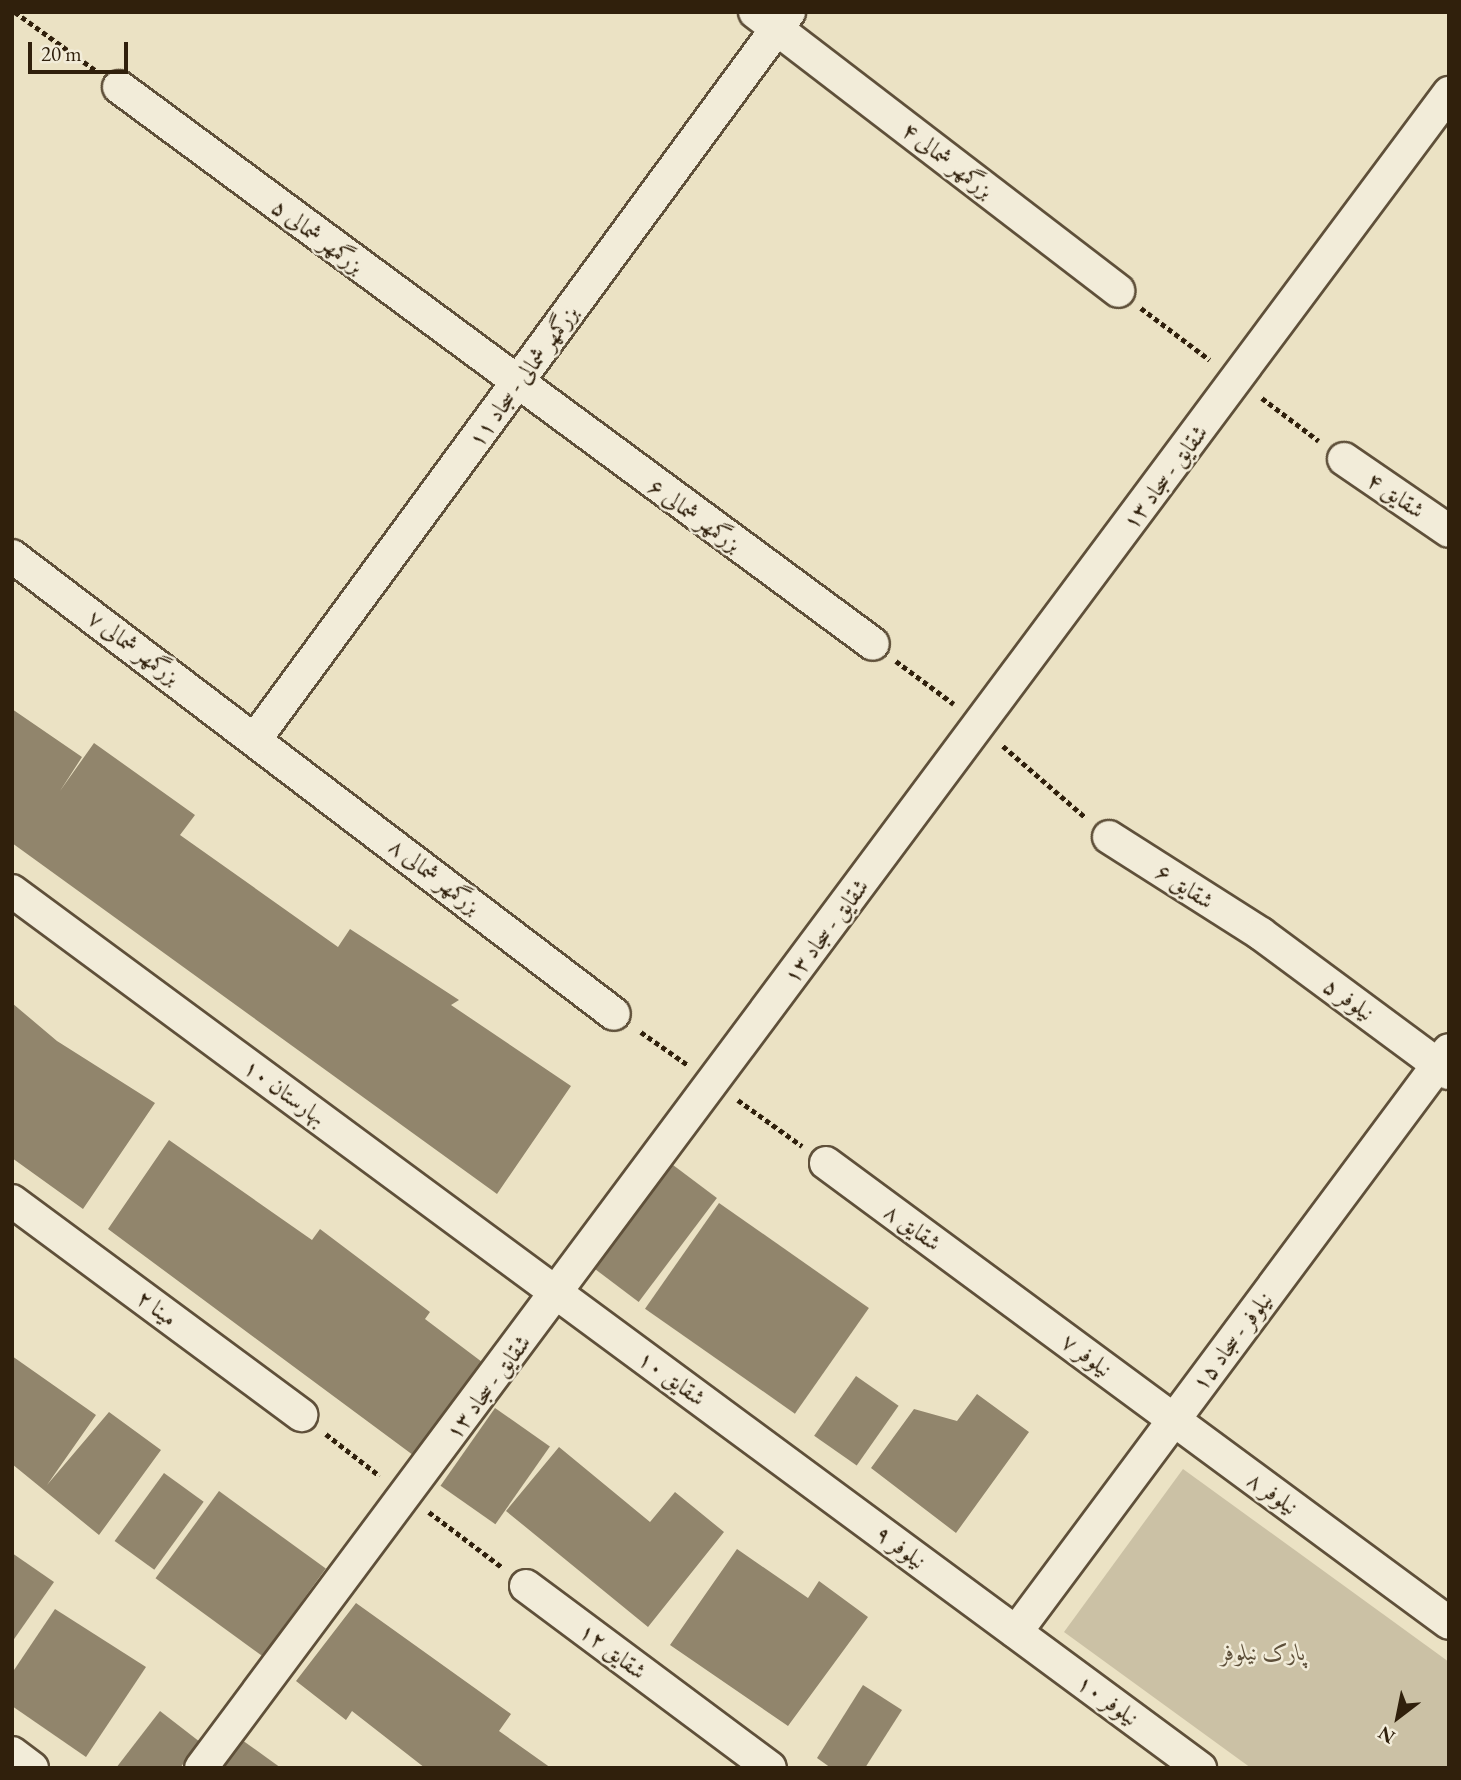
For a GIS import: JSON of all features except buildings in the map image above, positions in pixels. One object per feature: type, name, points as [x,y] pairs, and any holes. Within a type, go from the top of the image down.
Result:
[{"type":"street","name":"بزرگمهر شمالی ۴","points":[[774,18],[1118,291]]},
{"type":"street","name":"بزرگمهر شمالی - سجاد ۱۱","points":[[256,738],[516,385],[774,18]]},
{"type":"street","name":"بزرگمهر شمالی ۵","points":[[119,87],[516,385]]},
{"type":"street","name":"شقایق - سجاد ۱۳","points":[[201,1768],[1449,93]]},
{"type":"street","name":"بزرگمهر شمالی ۶","points":[[516,385],[873,644]]},
{"type":"street","name":"شقایق ۴","points":[[1344,459],[1449,531]]},
{"type":"street","name":"بزرگمهر شمالی ۷","points":[[12,556],[256,738]]},
{"type":"street","name":"بزرگمهر شمالی ۸","points":[[256,738],[614,1014]]},
{"type":"street","name":"شقایق ۶","points":[[1109,837],[1261,934]]},
{"type":"street","name":"بهارستان ۱۰","points":[[12,891],[557,1293]]},
{"type":"street","name":"نیلوفر ۵","points":[[1261,934],[1445,1062]]},
{"type":"street","name":"نیلوفر - سجاد ۱۵","points":[[1016,1632],[1445,1062]]},
{"type":"street","name":"شقایق ۸","points":[[826,1163],[1000,1291]]},
{"type":"street","name":"مینا ۲","points":[[12,1201],[301,1415]]},
{"type":"street","name":"نیلوفر ۷","points":[[1000,1291],[1174,1420]]},
{"type":"street","name":"شقایق ۱۰","points":[[557,1293],[786,1462]]},
{"type":"street","name":"نیلوفر ۸","points":[[1174,1420],[1449,1623]]},
{"type":"street","name":"نیلوفر ۹","points":[[786,1462],[1016,1632]]},
{"type":"street","name":"شقایق ۱۲","points":[[526,1586],[770,1768]]},
{"type":"street","name":"نیلوفر ۱۰","points":[[1016,1632],[1200,1768]]},
{"type":"street","points":[[12,1753],[32,1768]]},
{"type":"path","points":[[15,12],[119,87]]},
{"type":"green space","name":"پارک نیلوفر","points":[[1183,1469],[1449,1662],[1449,1768],[1251,1768],[1064,1632]]}]
